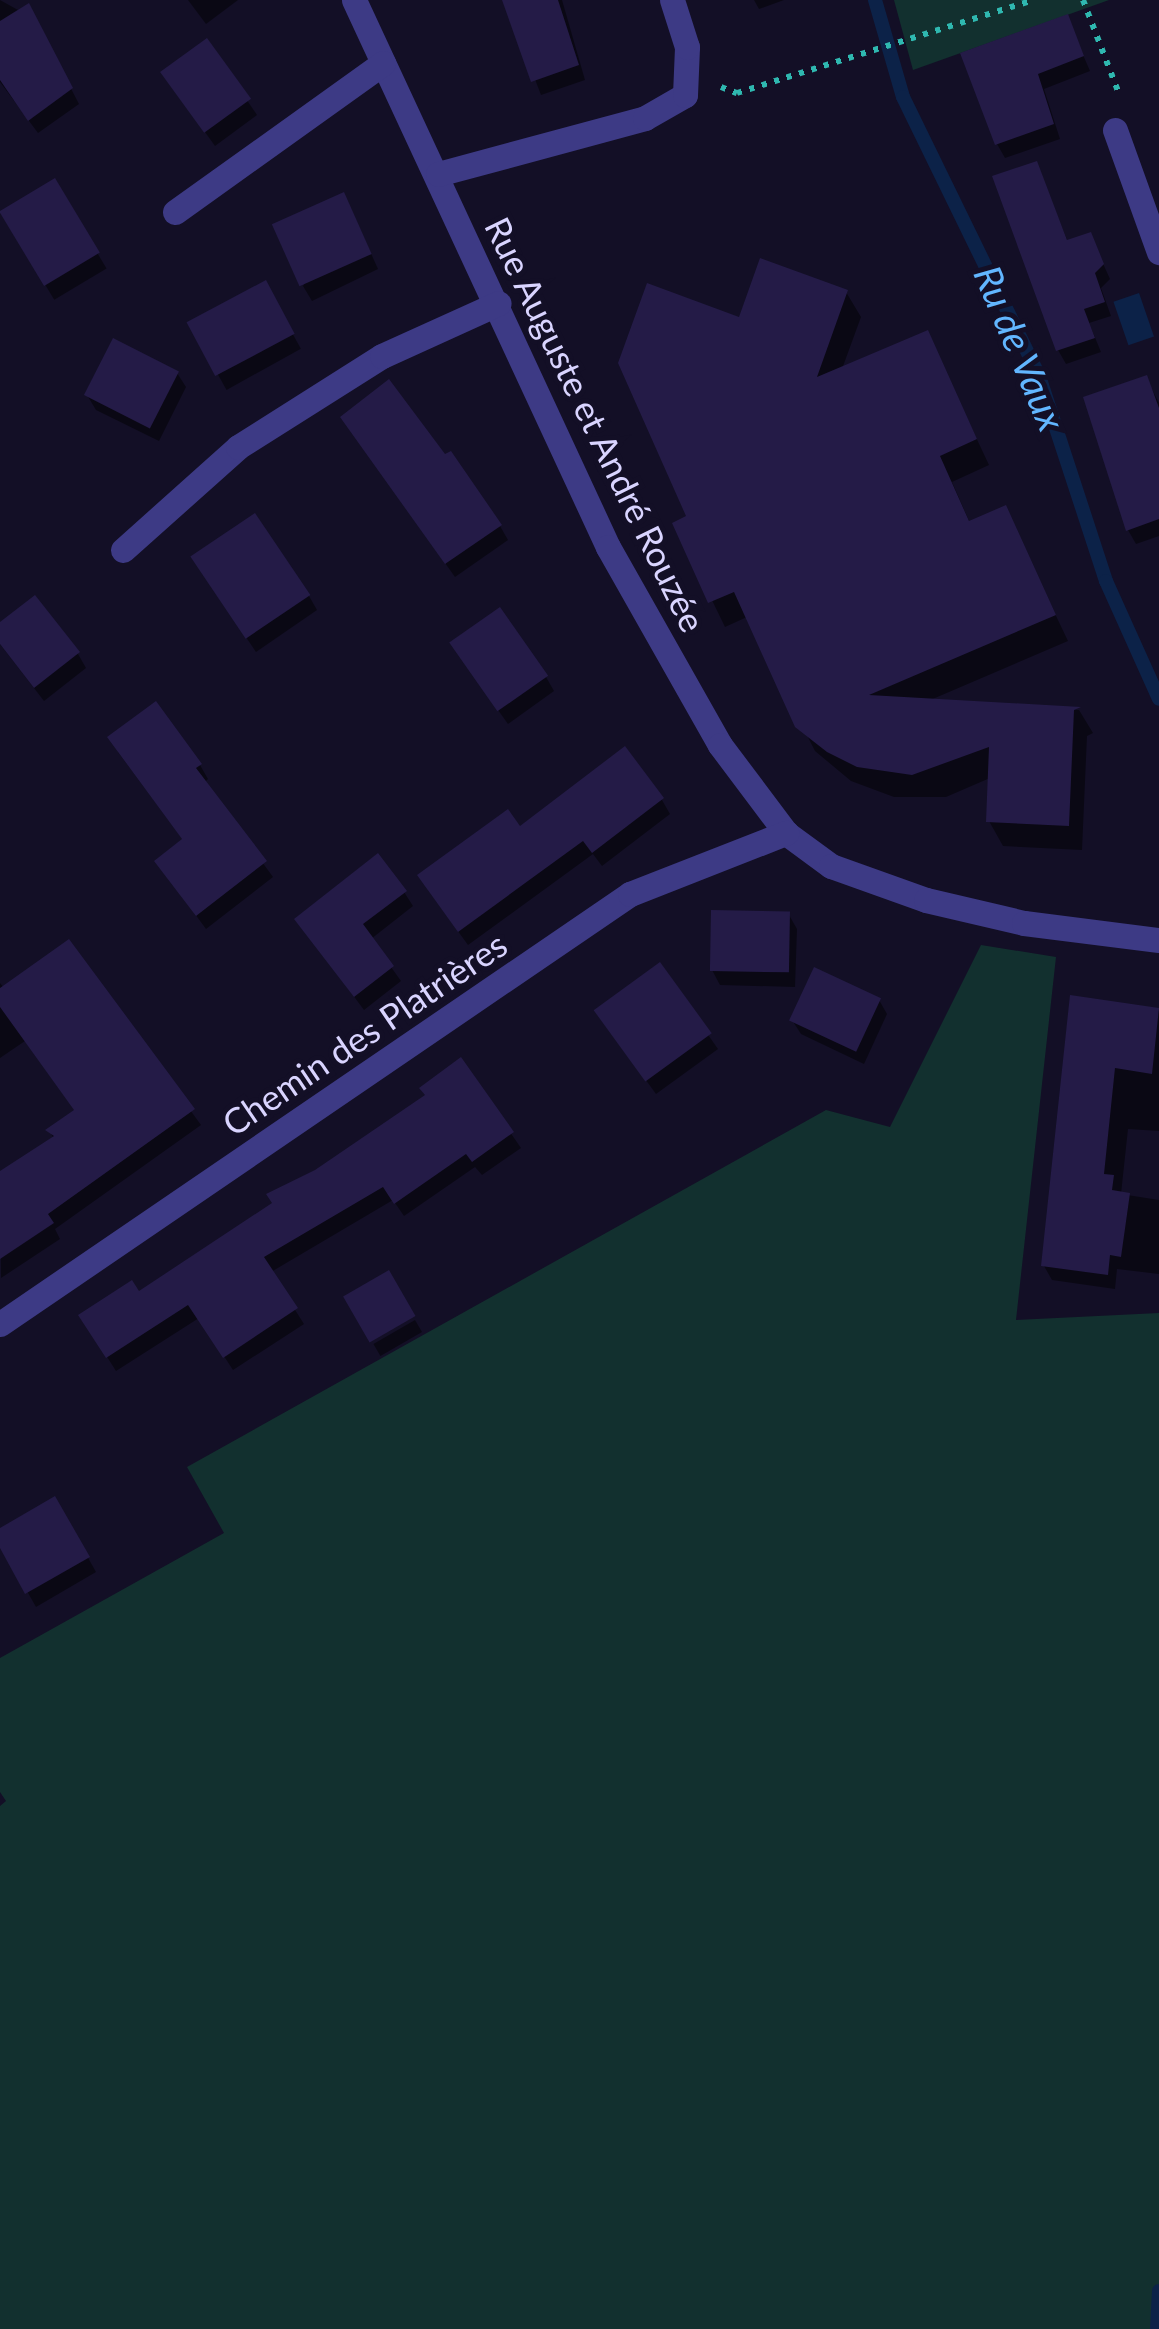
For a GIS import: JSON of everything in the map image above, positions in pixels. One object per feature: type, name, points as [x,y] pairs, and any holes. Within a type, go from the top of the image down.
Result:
[{"type":"street","name":"Rue Auguste et André Rouzée","points":[[354,0],[608,547],[720,745],[786,834],[830,866],[926,900],[1024,923],[1159,940]]},
{"type":"street","points":[[438,174],[645,118],[685,95],[691,74],[672,0]]},
{"type":"street","points":[[174,212],[383,63]]},
{"type":"street","points":[[1115,130],[1159,252]]},
{"type":"street","points":[[124,550],[238,447],[382,356],[498,303]]},
{"type":"street","name":"Chemin des Platrières","points":[[0,1324],[630,894],[786,834]]},
{"type":"path","points":[[691,74],[737,93],[1034,0]]},
{"type":"path","points":[[1083,0],[1127,115],[1115,130]]},
{"type":"green space","points":[[894,0],[1109,0],[913,70]]},
{"type":"green space","points":[[981,945],[1056,957],[1016,1320],[1159,1313],[1159,2329],[0,2329],[0,1806],[6,1801],[0,1792],[0,1658],[224,1533],[187,1467],[826,1110],[890,1127]]},
{"type":"water","points":[[1139,293],[1154,336],[1128,345],[1113,302]]},
{"type":"building","points":[[502,0],[558,0],[579,65],[531,82]]},
{"type":"building","points":[[29,3],[73,88],[28,121],[0,80],[0,21]]},
{"type":"building","points":[[1068,14],[1084,56],[1038,74],[1054,124],[995,145],[960,53]]},
{"type":"building","points":[[207,38],[251,99],[204,133],[160,72]]},
{"type":"building","points":[[1037,161],[1067,240],[1091,232],[1104,264],[1095,273],[1105,302],[1084,309],[1095,338],[1056,351],[992,176]]},
{"type":"building","points":[[55,178],[100,253],[44,286],[0,211]]},
{"type":"building","points":[[344,192],[372,254],[299,286],[272,224]]},
{"type":"building","points":[[760,258],[848,290],[817,377],[928,330],[977,439],[940,456],[969,521],[1006,505],[1056,615],[869,695],[1081,707],[1074,710],[1069,826],[986,822],[989,747],[912,775],[857,767],[827,752],[795,727],[734,592],[708,603],[672,523],[686,516],[618,363],[647,283],[739,317]]},
{"type":"building","points":[[266,280],[295,334],[215,376],[187,322]]},
{"type":"building","points":[[113,338],[179,372],[150,429],[84,395]]},
{"type":"building","points":[[1147,375],[1159,408],[1159,519],[1126,531],[1083,397]]},
{"type":"building","points":[[389,379],[445,454],[451,451],[502,525],[445,564],[340,417]]},
{"type":"building","points":[[255,513],[310,595],[246,639],[190,557]]},
{"type":"building","points":[[35,595],[80,652],[34,688],[0,644],[0,622]]},
{"type":"building","points":[[500,607],[548,676],[497,711],[449,643]]},
{"type":"building","points":[[156,701],[202,764],[196,768],[267,861],[196,916],[154,861],[182,839],[107,737]]},
{"type":"building","points":[[625,746],[664,798],[592,853],[583,841],[458,932],[417,875],[508,809],[520,826]]},
{"type":"building","points":[[378,853],[407,891],[363,924],[394,966],[354,997],[294,919]]},
{"type":"building","points":[[711,910],[790,911],[789,972],[710,971]]},
{"type":"building","points":[[69,939],[195,1109],[48,1214],[54,1223],[0,1259],[0,1171],[54,1136],[45,1130],[74,1110],[0,1007],[0,988]]},
{"type":"building","points":[[660,962],[712,1033],[645,1081],[594,1010]]},
{"type":"building","points":[[814,967],[881,998],[856,1052],[789,1020]]},
{"type":"building","points":[[1070,995],[1159,1008],[1152,1074],[1115,1068],[1104,1174],[1114,1175],[1112,1190],[1130,1193],[1121,1257],[1110,1255],[1108,1275],[1041,1266]]},
{"type":"building","points":[[461,1057],[514,1132],[472,1162],[466,1154],[394,1204],[383,1187],[264,1257],[298,1308],[223,1358],[188,1305],[106,1358],[78,1315],[132,1280],[139,1291],[272,1203],[266,1194],[315,1170],[425,1095],[419,1088]]},
{"type":"building","points":[[389,1270],[416,1316],[370,1342],[343,1296]]},
{"type":"building","points":[[55,1496],[90,1557],[25,1594],[0,1548],[0,1528]]},
{"type":"waterway","name":"Ru de Vaux","points":[[875,0],[903,97],[1039,376],[1106,581],[1159,699]]},
{"type":"waterway","name":"Ru de Vaux","points":[[1157,2329],[1159,2291]]}]
